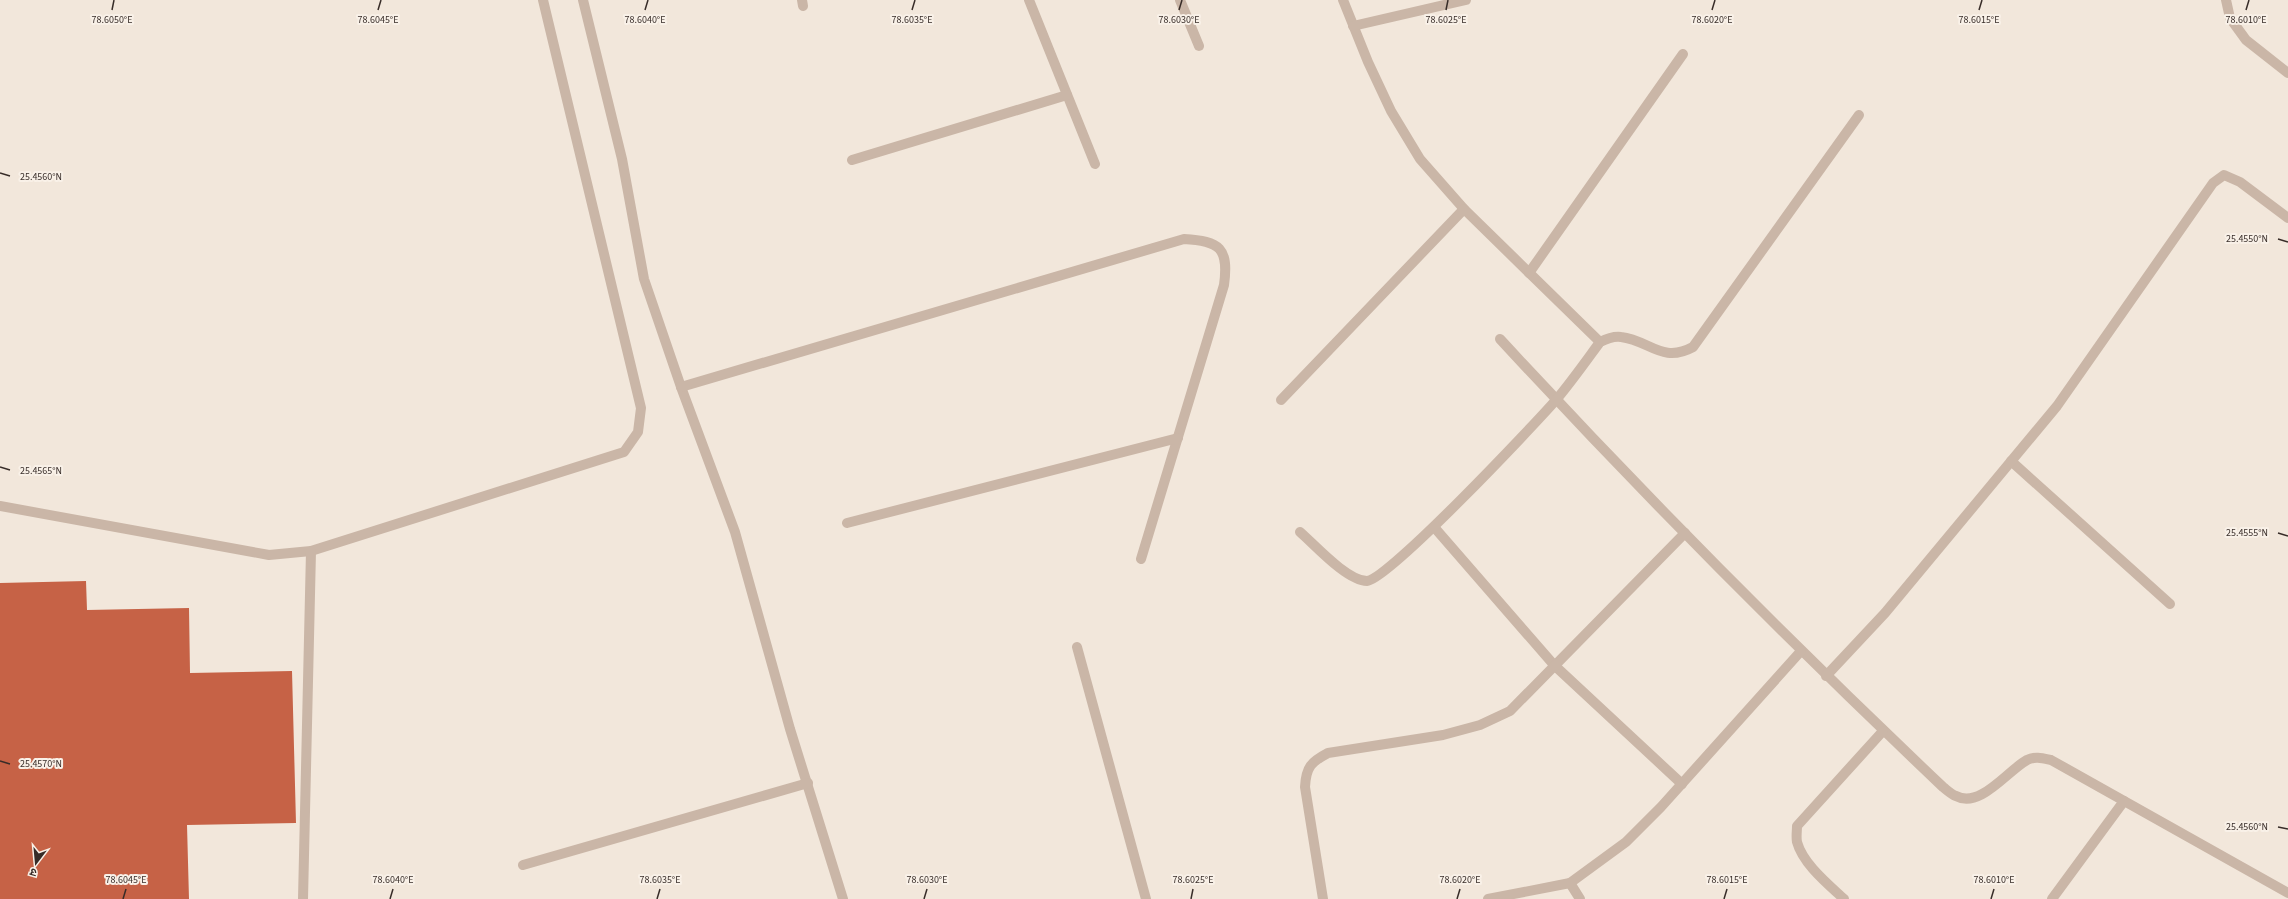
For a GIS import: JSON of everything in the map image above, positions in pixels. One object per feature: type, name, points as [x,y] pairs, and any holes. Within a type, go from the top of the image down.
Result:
[{"type":"street","points":[[0,506],[268,555],[311,551],[600,461],[624,452],[638,432],[641,408],[543,0]]},
{"type":"street","points":[[583,0],[622,159],[644,279],[681,387],[735,532],[843,899]]},
{"type":"street","points":[[1029,0],[1095,164]]},
{"type":"street","points":[[1180,0],[1199,46]]},
{"type":"street","points":[[1343,0],[1368,62],[1391,111],[1420,159],[1464,209],[1600,342]]},
{"type":"street","points":[[1353,26],[1466,0]]},
{"type":"street","points":[[2226,0],[2230,18],[2246,40],[2288,73]]},
{"type":"street","points":[[1529,273],[1683,54]]},
{"type":"street","points":[[852,160],[1067,95]]},
{"type":"street","points":[[1300,532],[1352,578],[1368,581],[1383,573],[1434,528],[1556,400],[1600,342],[1621,337],[1665,353],[1681,354],[1693,347],[1859,115]]},
{"type":"street","points":[[1826,676],[1885,613],[2057,406],[2213,183],[2224,175],[2240,182],[2288,218]]},
{"type":"street","points":[[1281,400],[1464,209]]},
{"type":"street","points":[[681,387],[1184,239],[1206,240],[1222,250],[1227,265],[1224,285],[1141,559]]},
{"type":"street","points":[[1500,339],[1556,400],[1684,533],[1801,651],[1943,787],[1956,797],[1968,799],[1981,795],[2027,760],[2038,757],[2051,760],[2288,893]]},
{"type":"street","points":[[847,523],[1178,438]]},
{"type":"street","points":[[2012,461],[2170,604]]},
{"type":"street","points":[[1434,528],[1554,666],[1682,784]]},
{"type":"street","points":[[1323,899],[1305,787],[1306,772],[1315,760],[1328,753],[1443,735],[1480,726],[1510,712],[1684,533]]},
{"type":"street","points":[[303,899],[311,551]]},
{"type":"street","points":[[1077,647],[1146,899]]},
{"type":"street","points":[[1488,899],[1570,883],[1626,842],[1682,784],[1801,651]]},
{"type":"street","points":[[1844,899],[1816,871],[1801,852],[1796,841],[1797,826],[1884,730]]},
{"type":"street","points":[[523,865],[808,783]]},
{"type":"street","points":[[2052,899],[2124,801]]},
{"type":"street","points":[[1570,883],[1580,899]]},
{"type":"building","points":[[86,581],[87,610],[189,608],[190,673],[292,671],[296,823],[187,825],[189,899],[0,899],[0,583]]}]
